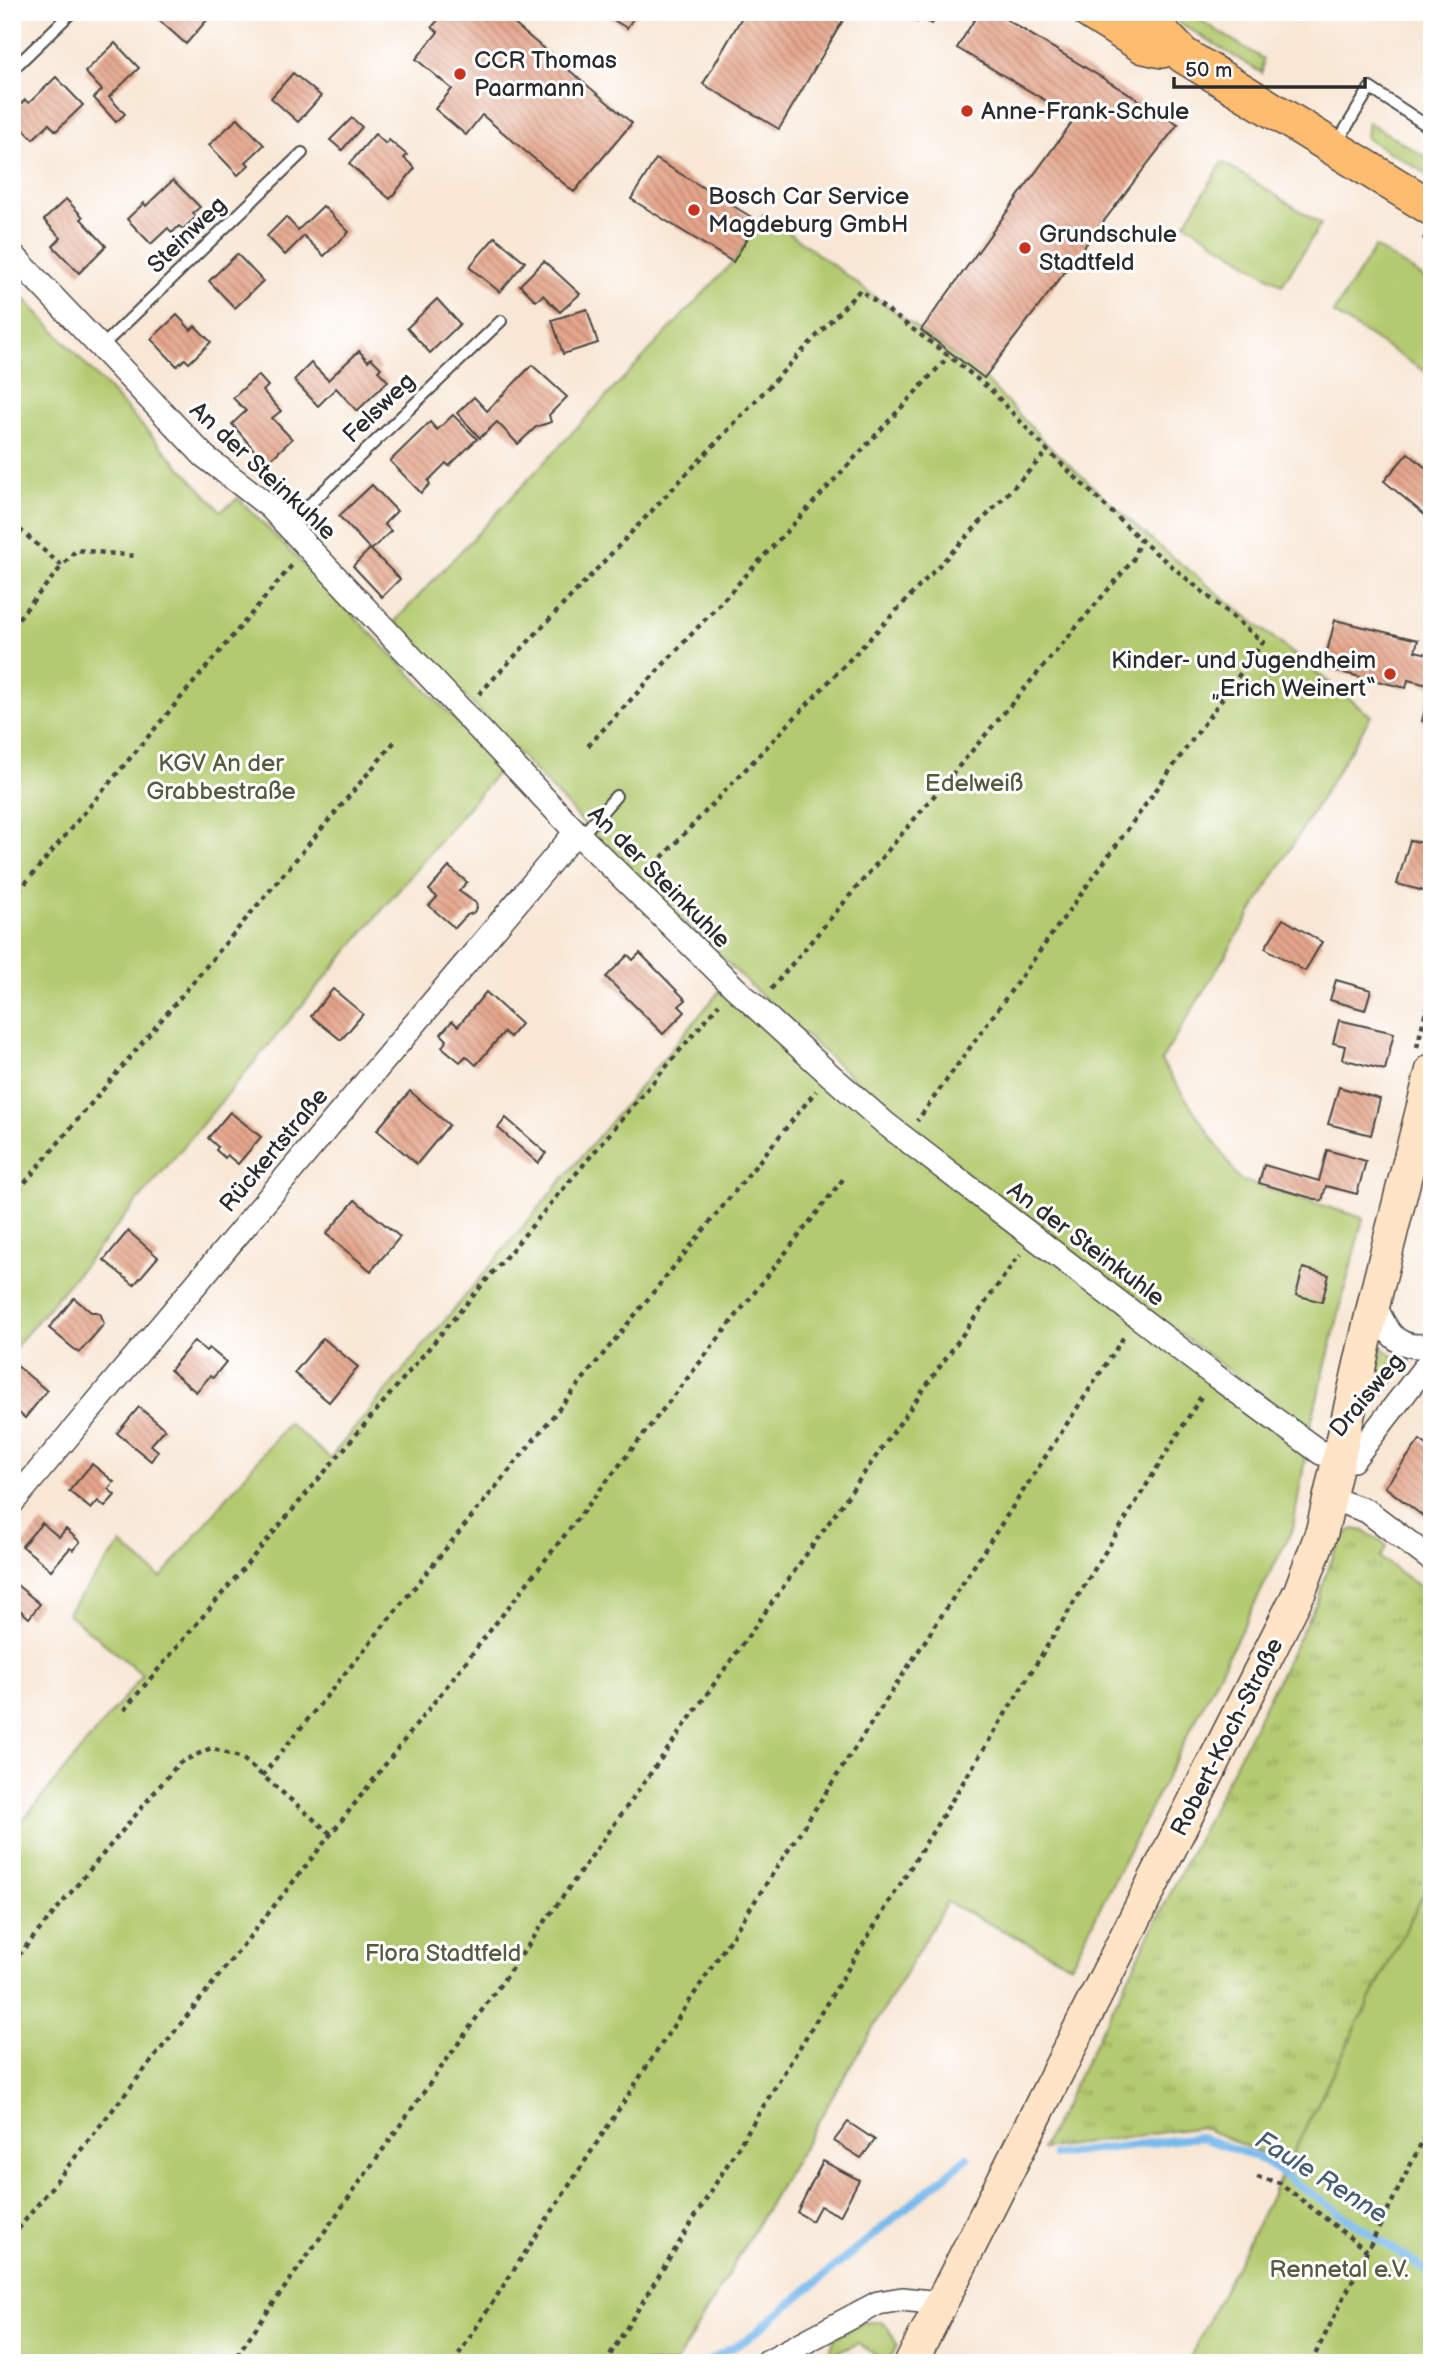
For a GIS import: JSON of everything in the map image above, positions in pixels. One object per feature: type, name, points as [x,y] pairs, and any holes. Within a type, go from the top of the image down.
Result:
[{"type":"main road","points":[[1090,12],[1144,46],[1183,55]]},
{"type":"main road","points":[[1135,12],[1154,25],[1183,55],[1432,208]]},
{"type":"street","name":"An der Steinkuhle","points":[[12,254],[204,456],[263,501],[288,526],[576,832],[734,987],[829,1074],[886,1124],[1214,1375],[1321,1452],[1339,1457]]},
{"type":"street","name":"Rückertstraße","points":[[12,1503],[576,832]]},
{"type":"street","name":"Robert-Koch-Straße","points":[[911,2363],[1300,1591],[1314,1557],[1432,1070]]},
{"type":"street","name":"Draisweg","points":[[1374,1303],[1384,1325],[1397,1340],[1416,1347],[1432,1344]]},
{"type":"street","name":"Draisweg","points":[[1339,1457],[1353,1460],[1432,1358]]},
{"type":"street","points":[[1330,1498],[1367,1511],[1432,1560]]},
{"type":"street","points":[[765,2363],[878,2303],[902,2299],[940,2303]]},
{"type":"lane","points":[[12,70],[72,12]]},
{"type":"lane","points":[[1334,149],[1370,88],[1432,129]]},
{"type":"lane","name":"Steinweg","points":[[101,347],[302,153]]},
{"type":"lane","name":"Felsweg","points":[[288,526],[500,321]]},
{"type":"lane","points":[[576,832],[588,828],[616,796]]},
{"type":"path","points":[[471,702],[860,290],[992,391],[1048,451],[1140,539],[1263,642],[910,1130]]},
{"type":"path","points":[[588,746],[949,356]]},
{"type":"path","points":[[640,880],[1048,451]]},
{"type":"path","points":[[12,523],[62,566]]},
{"type":"path","points":[[764,998],[1133,560],[1140,539]]},
{"type":"path","points":[[12,899],[307,547]]},
{"type":"path","points":[[12,626],[76,550],[137,556]]},
{"type":"path","points":[[12,1198],[396,740]]},
{"type":"path","points":[[124,1710],[734,987]]},
{"type":"path","points":[[262,1776],[829,1074]]},
{"type":"path","points":[[12,2237],[331,1835],[844,1178]]},
{"type":"path","points":[[231,2363],[1032,1236]]},
{"type":"path","points":[[453,2363],[1138,1316]]},
{"type":"path","points":[[605,2363],[1214,1375]]},
{"type":"path","points":[[12,1963],[179,1763],[211,1748],[242,1758],[331,1835]]},
{"type":"path","points":[[1311,2363],[1432,2122]]},
{"type":"path","points":[[1258,2177],[1280,2183],[1369,2248]]},
{"type":"path","points":[[1407,2363],[1410,2356],[1424,2363]]},
{"type":"green space","points":[[1162,12],[1187,12],[1263,59],[1262,73]]},
{"type":"green space","points":[[1368,122],[1432,161],[1432,177],[1366,138]]},
{"type":"green space","points":[[1223,162],[1321,224],[1282,285],[1185,223]]},
{"type":"green space","name":"Edelweiß","points":[[764,214],[984,378],[1050,447],[1155,543],[1371,716],[1161,1061],[1240,1180],[1363,1218],[1309,1431],[910,1130],[764,998],[640,880],[395,621],[733,262]]},
{"type":"green space","points":[[1375,247],[1432,283],[1432,376],[1333,313]]},
{"type":"green space","name":"KGV An der Grabbestraße","points":[[12,285],[221,511],[238,498],[502,767],[12,1351]]},
{"type":"green space","name":"Flora Stadtfeld","points":[[723,987],[1306,1452],[1293,1528],[1071,1965],[947,1902],[676,2363],[12,2363],[12,1833],[143,1675],[67,1613],[121,1544],[161,1578],[288,1423],[330,1458]]},
{"type":"green space","points":[[1383,1347],[1393,1356],[1411,1361],[1371,1407]]},
{"type":"green space","points":[[1354,1529],[1364,1531],[1387,1546],[1380,1558],[1432,1595],[1432,1877],[1287,2164],[1201,2127],[1042,2149],[1318,1599],[1337,1549]]},
{"type":"green space","name":"Rennetal e.V.","points":[[1432,1877],[1432,2363],[1187,2363]]},
{"type":"green space","points":[[881,2321],[887,2326],[897,2345],[888,2363],[877,2363],[879,2357],[858,2343],[828,2357],[835,2337],[862,2323]]},
{"type":"building","points":[[150,12],[214,12],[186,44]]},
{"type":"building","points":[[445,12],[500,12],[632,123],[574,192],[482,115],[466,135],[435,109],[452,89],[416,59],[438,32],[432,27]]},
{"type":"building","points":[[600,12],[637,12],[627,28]]},
{"type":"building","points":[[745,12],[837,12],[845,17],[779,129],[703,84]]},
{"type":"building","points":[[909,12],[940,12],[932,24],[920,17],[917,22],[907,15]]},
{"type":"building","points":[[979,12],[994,12],[1178,124],[984,378],[921,330],[1075,118],[957,48]]},
{"type":"building","points":[[115,43],[139,68],[109,97],[125,114],[116,122],[94,98],[102,90],[85,72]]},
{"type":"building","points":[[293,73],[321,96],[298,122],[271,98]]},
{"type":"building","points":[[56,77],[83,105],[56,131],[49,124],[33,139],[12,117],[12,112],[25,100],[29,103]]},
{"type":"building","points":[[238,118],[264,145],[246,162],[249,165],[238,175],[209,145]]},
{"type":"building","points":[[352,118],[362,127],[342,150],[330,140]]},
{"type":"building","points":[[375,134],[386,144],[389,140],[407,155],[404,158],[415,168],[390,199],[349,164]]},
{"type":"building","name":"Bosch Car Service Magdeburg GmbH","points":[[656,159],[758,221],[733,262],[631,199]]},
{"type":"building","points":[[173,180],[200,207],[193,213],[196,217],[183,229],[179,226],[172,233],[168,228],[151,244],[127,219],[144,203],[146,206]]},
{"type":"building","points":[[66,199],[106,246],[79,273],[53,246],[61,238],[44,220]]},
{"type":"building","points":[[323,206],[349,232],[324,256],[304,236],[285,255],[267,236],[286,217],[298,230]]},
{"type":"building","points":[[495,237],[525,262],[500,292],[469,267]]},
{"type":"building","points":[[237,254],[263,281],[235,308],[209,281]]},
{"type":"building","points":[[544,261],[580,294],[560,312],[543,295],[536,301],[520,285]]},
{"type":"building","points":[[437,299],[460,324],[430,353],[407,328]]},
{"type":"building","points":[[587,309],[598,343],[563,354],[552,320]]},
{"type":"building","points":[[177,315],[191,330],[195,326],[211,342],[189,363],[185,359],[177,366],[151,339]]},
{"type":"building","points":[[359,351],[368,361],[371,358],[381,368],[378,371],[388,381],[357,411],[336,388],[318,406],[294,380],[311,363],[328,380]]},
{"type":"building","points":[[532,365],[567,397],[549,415],[551,422],[536,427],[518,444],[497,422],[480,438],[457,413],[474,397],[487,411]]},
{"type":"building","points":[[258,375],[268,386],[263,391],[281,411],[272,418],[292,439],[266,464],[232,424],[246,411],[233,398]]},
{"type":"building","points":[[453,415],[477,439],[449,466],[446,463],[428,481],[430,484],[421,493],[390,461],[430,422],[437,430]]},
{"type":"building","points":[[1408,453],[1432,473],[1432,521],[1384,481]]},
{"type":"building","points":[[372,485],[397,511],[384,524],[391,531],[371,550],[400,579],[382,597],[353,566],[370,549],[339,516]]},
{"type":"building","name":"Kinder- und Jugendheim „Erich Weinert“","points":[[1335,620],[1418,640],[1415,651],[1432,655],[1432,686],[1408,680],[1406,688],[1323,668]]},
{"type":"building","points":[[1432,687],[1432,723],[1422,721]]},
{"type":"building","points":[[1410,840],[1432,845],[1432,859],[1424,891],[1397,884]]},
{"type":"building","points":[[449,867],[467,882],[459,891],[476,903],[477,908],[455,928],[429,906],[437,897],[429,890]]},
{"type":"building","points":[[1283,919],[1322,942],[1305,971],[1265,948]]},
{"type":"building","points":[[640,953],[686,1000],[679,1006],[685,1012],[663,1034],[606,977],[628,955],[633,960]]},
{"type":"building","points":[[1336,980],[1371,990],[1365,1010],[1330,1000]]},
{"type":"building","points":[[333,989],[363,1014],[341,1040],[311,1016]]},
{"type":"building","points":[[486,992],[521,1024],[510,1037],[504,1032],[476,1065],[466,1056],[460,1062],[442,1047],[447,1040],[441,1034],[452,1021],[458,1026]]},
{"type":"building","points":[[1339,1020],[1394,1033],[1385,1070],[1342,1059],[1345,1046],[1333,1043]]},
{"type":"building","points":[[1339,1087],[1380,1099],[1371,1135],[1328,1124]]},
{"type":"building","points":[[410,1091],[449,1125],[417,1164],[377,1130]]},
{"type":"building","points":[[230,1112],[261,1137],[238,1164],[227,1155],[225,1158],[208,1138]]},
{"type":"building","points":[[506,1118],[546,1153],[538,1163],[498,1128]]},
{"type":"building","points":[[1327,1150],[1366,1161],[1357,1194],[1326,1186],[1322,1201],[1259,1183],[1264,1165],[1319,1181]]},
{"type":"building","points":[[355,1200],[400,1237],[371,1271],[326,1234]]},
{"type":"building","points":[[128,1231],[158,1257],[134,1285],[104,1260]]},
{"type":"building","points":[[1303,1268],[1329,1275],[1322,1302],[1296,1295]]},
{"type":"building","points":[[74,1298],[91,1312],[101,1315],[104,1324],[79,1353],[49,1328]]},
{"type":"building","points":[[323,1338],[358,1367],[329,1402],[294,1373]]},
{"type":"building","points":[[194,1341],[206,1351],[209,1348],[226,1362],[213,1378],[210,1376],[196,1392],[170,1370]]},
{"type":"building","points":[[16,1365],[47,1391],[25,1418],[12,1407],[12,1369]]},
{"type":"building","points":[[139,1407],[165,1429],[151,1445],[158,1451],[151,1461],[117,1433]]},
{"type":"building","points":[[1420,1440],[1432,1449],[1432,1523],[1385,1487]]},
{"type":"building","points":[[92,1464],[114,1482],[108,1489],[115,1495],[105,1507],[98,1501],[91,1509],[69,1491]]},
{"type":"building","points":[[42,1523],[59,1537],[66,1529],[80,1542],[73,1550],[70,1548],[51,1570],[22,1546]]},
{"type":"building","points":[[12,1581],[40,1604],[29,1618],[21,1611],[12,1622]]},
{"type":"building","points":[[848,2122],[875,2140],[861,2158],[834,2141]]},
{"type":"building","points":[[823,2161],[859,2180],[840,2216],[820,2206],[812,2221],[797,2212]]},
{"type":"waterway","name":"Faule Renne","points":[[1054,2155],[1199,2137],[1257,2157],[1432,2275]]},
{"type":"waterway","name":"Faule Renne","points":[[705,2363],[746,2340],[967,2158]]},
{"type":"place","name":"CCR Thomas Paarmann","points":[[460,74]]},
{"type":"place","name":"Anne-Frank-Schule","points":[[967,111]]},
{"type":"place","name":"Bosch Car Service Magdeburg GmbH","points":[[694,210]]},
{"type":"place","name":"Grundschule Stadtfeld","points":[[1025,248]]},
{"type":"place","name":"Kinder- und Jugendheim „Erich Weinert“","points":[[1390,674]]}]
